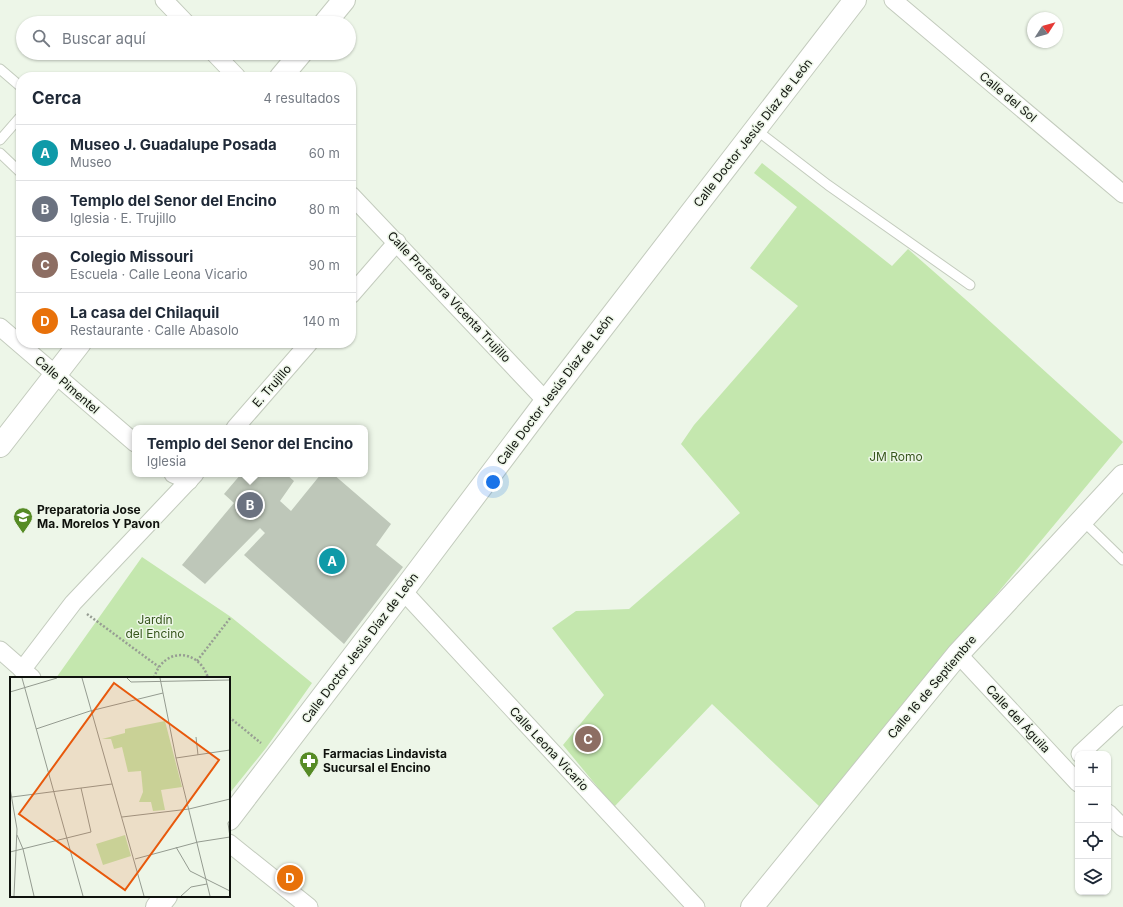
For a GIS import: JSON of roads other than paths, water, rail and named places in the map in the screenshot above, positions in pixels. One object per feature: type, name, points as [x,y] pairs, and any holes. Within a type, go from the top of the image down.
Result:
[{"type":"main road","points":[[331,16],[344,0]]},
{"type":"main road","name":"Calle Doctor Jesús Díaz de León","points":[[230,818],[546,400],[855,0]]},
{"type":"main road","points":[[285,72],[295,60]]},
{"type":"main road","points":[[0,446],[76,348]]},
{"type":"main road","name":"Calle 16 de Septiembre","points":[[752,907],[958,654],[1123,476]]},
{"type":"main road","points":[[157,907],[165,897]]},
{"type":"street","points":[[164,0],[179,16]]},
{"type":"street","name":"Calle del Sol","points":[[893,0],[1123,194]]},
{"type":"street","points":[[221,60],[232,72]]},
{"type":"street","name":"Calle Profesora Vicenta Trujillo","points":[[356,200],[546,400]]},
{"type":"street","points":[[356,289],[397,242]]},
{"type":"street","name":"Calle Pimentel","points":[[0,327],[16,341]]},
{"type":"street","name":"Calle Pimentel","points":[[24,348],[132,439]]},
{"type":"street","name":"E. Trujillo","points":[[238,425],[305,348]]},
{"type":"street","points":[[0,650],[27,674],[73,603],[192,478]]},
{"type":"street","name":"Calle Leona Vicario","points":[[403,591],[696,907]]},
{"type":"street","name":"Calle del Águila","points":[[958,654],[1075,780]]},
{"type":"street","points":[[1083,751],[1123,714]]},
{"type":"street","points":[[1064,769],[1075,759]]},
{"type":"street","points":[[1111,816],[1123,828]]},
{"type":"street","points":[[230,844],[309,907]]},
{"type":"lane","points":[[0,69],[16,83]]},
{"type":"lane","points":[[0,140],[16,122]]},
{"type":"lane","points":[[756,129],[828,185],[970,285]]},
{"type":"lane","points":[[0,153],[16,168]]},
{"type":"lane","points":[[1082,520],[1123,560]]},
{"type":"place","name":"Templo del Senor del Encino","points":[[250,505]]},
{"type":"place","name":"Preparatoria Jose Ma. Morelos Y Pavon","points":[[23,534]]},
{"type":"place","name":"Museo J. Guadalupe Posada","points":[[332,561]]},
{"type":"place","name":"Colegio Missouri","points":[[588,739]]},
{"type":"place","name":"Farmacias Lindavista Sucursal el Encino","points":[[309,778]]},
{"type":"place","name":"La casa del Chilaquil","points":[[290,878]]},
{"type":"park label","name":"JM Romo","points":[[896,457]]},
{"type":"park label","name":"Jardín del Encino","points":[[155,627]]}]
